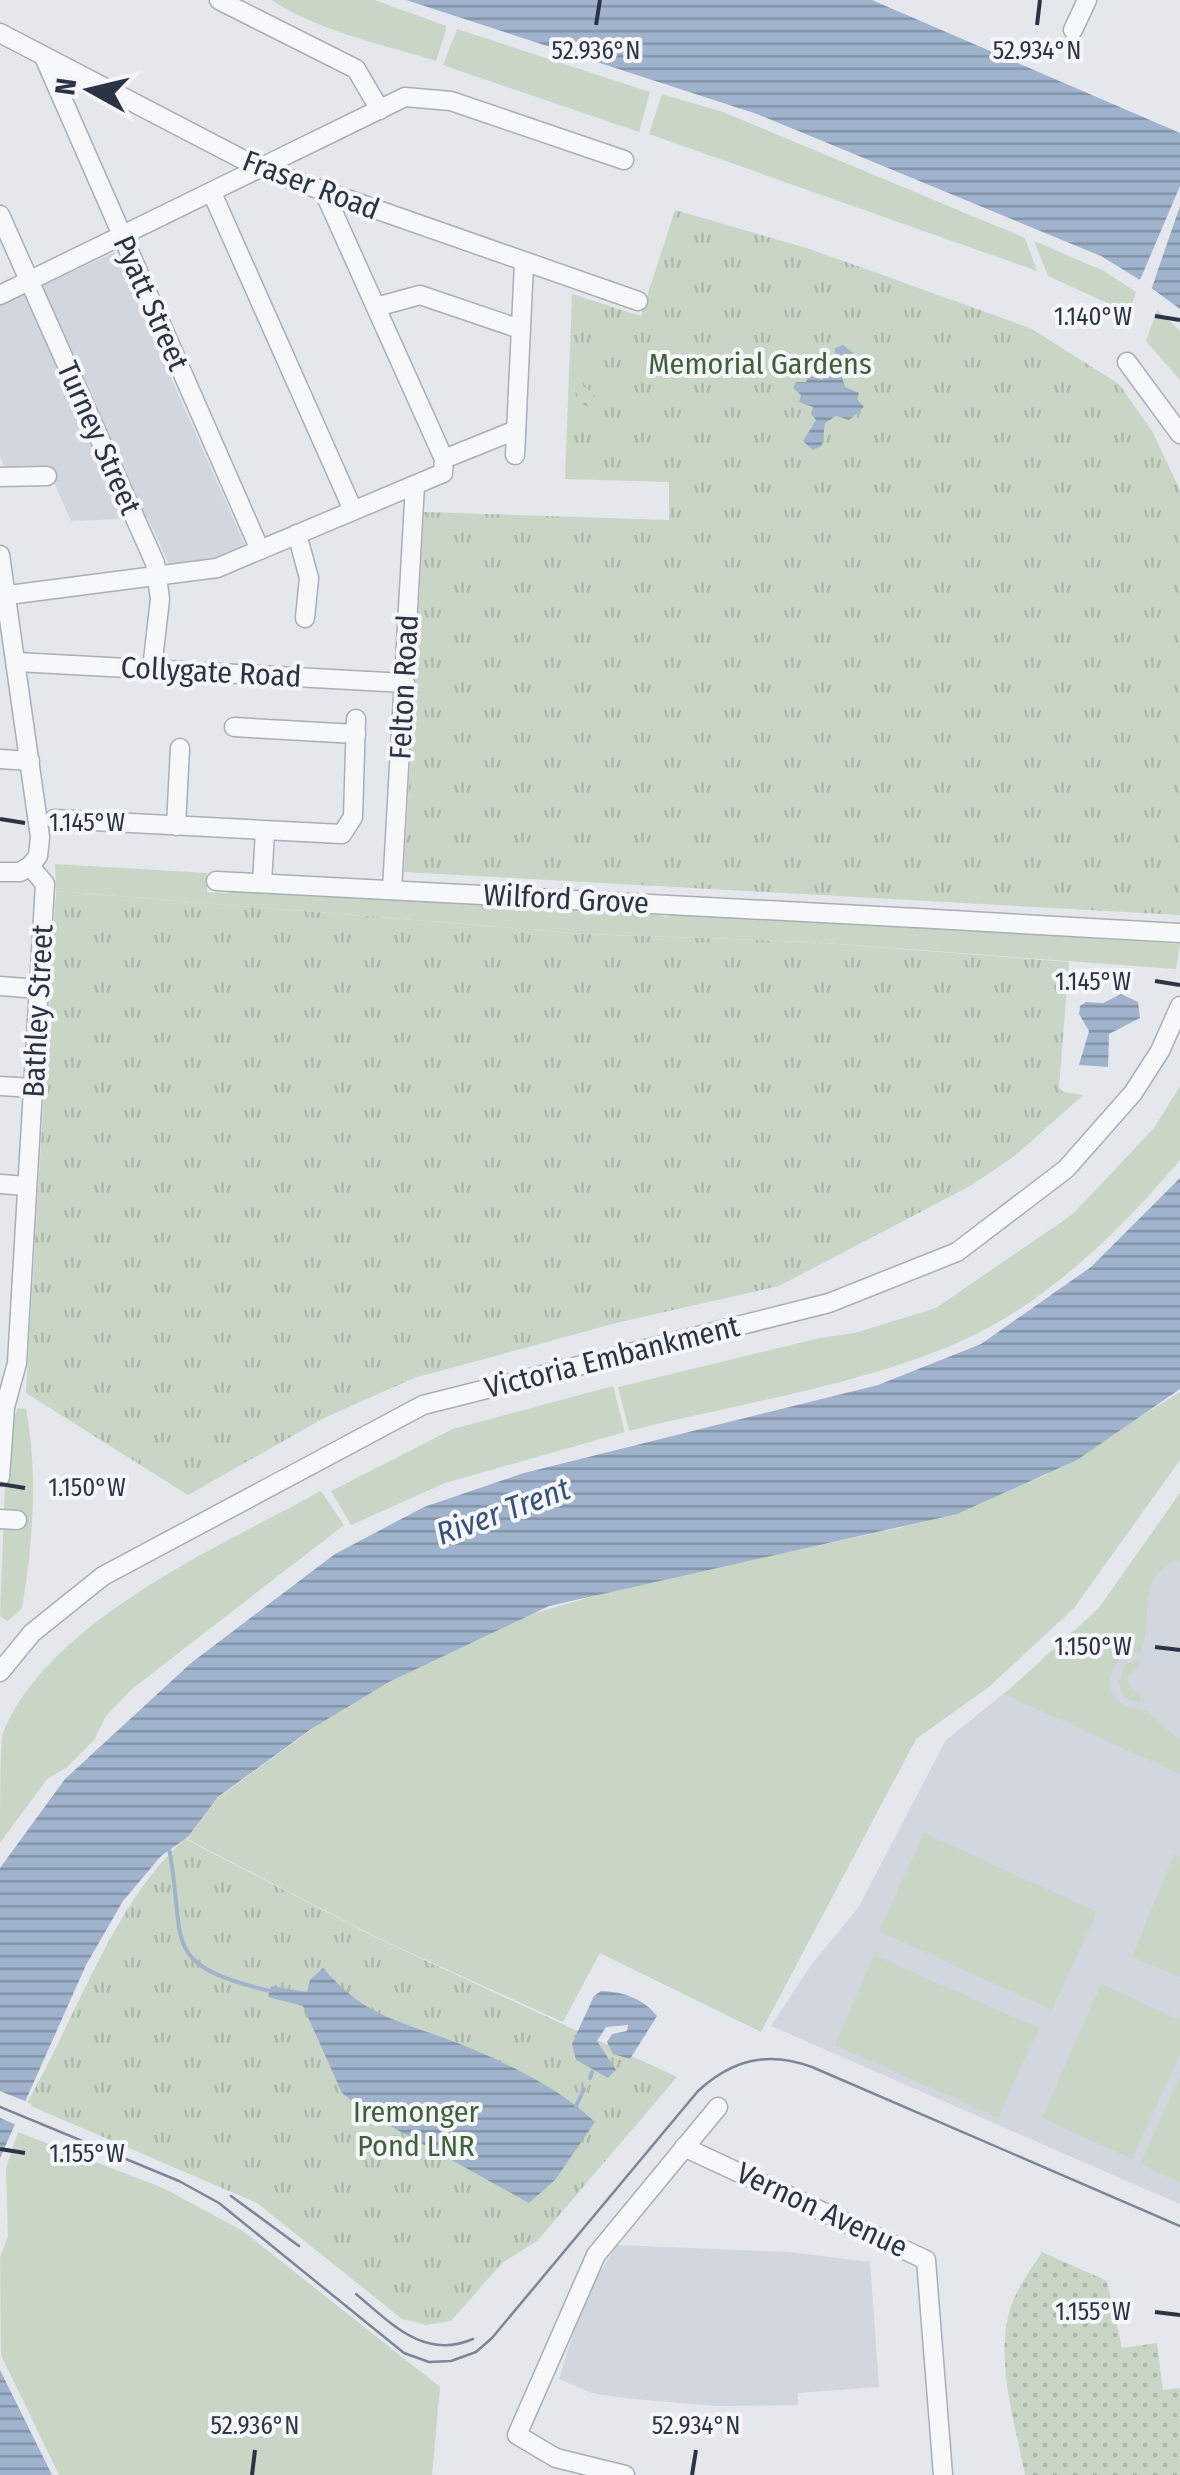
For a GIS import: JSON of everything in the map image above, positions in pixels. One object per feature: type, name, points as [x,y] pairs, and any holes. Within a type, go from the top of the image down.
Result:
[{"type":"street","points":[[219,0],[356,69],[380,110]]},
{"type":"street","points":[[1073,30],[1087,0]]},
{"type":"street","name":"Fraser Road","points":[[0,33],[260,169],[638,300]]},
{"type":"street","name":"Pyatt Street","points":[[44,56],[260,550]]},
{"type":"street","points":[[0,295],[405,98],[427,96],[624,160]]},
{"type":"street","points":[[212,193],[353,510]]},
{"type":"street","points":[[4,596],[217,568],[443,473],[444,459],[325,194]]},
{"type":"street","name":"Turney Street","points":[[0,215],[160,578],[152,669]]},
{"type":"street","points":[[515,456],[524,263]]},
{"type":"street","points":[[376,307],[420,295],[520,329]]},
{"type":"street","points":[[1127,362],[1180,434]]},
{"type":"street","points":[[444,459],[516,430]]},
{"type":"street","points":[[0,477],[47,476]]},
{"type":"street","name":"Felton Road","points":[[392,890],[415,485]]},
{"type":"street","points":[[296,534],[309,578],[305,618]]},
{"type":"street","name":"Bathley Street","points":[[0,555],[40,836],[38,856],[30,866],[45,884],[17,1363],[6,1372],[12,1388],[5,1406],[0,1477]]},
{"type":"street","name":"Collygate Road","points":[[17,662],[405,683]]},
{"type":"street","points":[[54,819],[331,835],[346,831],[353,817],[356,727],[234,726]]},
{"type":"street","points":[[176,826],[180,748]]},
{"type":"street","points":[[0,759],[30,761]]},
{"type":"street","points":[[262,883],[266,831]]},
{"type":"street","points":[[0,872],[20,872],[30,866]]},
{"type":"street","name":"Wilford Grove","points":[[216,881],[1180,933]]},
{"type":"street","points":[[0,986],[39,989]]},
{"type":"street","name":"Victoria Embankment","points":[[0,1672],[32,1633],[104,1576],[423,1406],[829,1303],[957,1252],[1066,1169],[1133,1093],[1160,1051],[1180,1006]]},
{"type":"street","points":[[0,1086],[34,1088]]},
{"type":"street","points":[[0,1184],[27,1186]]},
{"type":"street","points":[[625,2475],[556,2458],[517,2434],[588,2268],[605,2240],[718,2107]]},
{"type":"street","name":"Vernon Avenue","points":[[684,2147],[926,2260],[943,2475]]},
{"type":"shaded area","points":[[115,252],[245,545],[218,557],[170,566],[148,518],[71,521],[47,467],[7,472],[0,457],[0,305]]},
{"type":"shaded area","points":[[1180,1493],[1180,2204],[771,2026],[811,1965],[858,1908],[946,1740],[1028,1674],[1099,1608]]},
{"type":"shaded area","points":[[617,2245],[789,2252],[870,2262],[879,2387],[798,2393],[798,2405],[716,2406],[592,2393],[559,2379],[585,2297]]},
{"type":"green space","points":[[271,0],[375,0],[446,26],[446,30],[436,61],[330,28]]},
{"type":"green space","points":[[457,29],[650,92],[639,132],[443,65]]},
{"type":"green space","points":[[662,94],[723,112],[1025,238],[1037,271],[649,134]]},
{"type":"green space","name":"Memorial Gardens","points":[[675,210],[810,249],[1030,328],[1119,384],[1152,431],[1180,490],[1180,915],[404,872],[424,512],[669,520],[669,482],[565,479],[572,294],[641,316]]},
{"type":"green space","points":[[1034,241],[1104,271],[1136,292],[1129,313],[1048,276]]},
{"type":"green space","points":[[1157,310],[1180,331],[1180,380],[1146,341]]},
{"type":"green space","points":[[572,377],[578,378],[599,401],[595,411],[577,401]]},
{"type":"green space","points":[[55,864],[207,873],[207,892],[227,893],[233,887],[394,901],[405,896],[653,911],[665,917],[679,912],[1180,944],[1176,969],[811,942],[586,934],[56,891]]},
{"type":"green space","points":[[56,891],[586,934],[811,942],[1069,962],[1059,1087],[1063,1092],[1083,1095],[1016,1155],[972,1185],[779,1286],[620,1322],[414,1378],[324,1418],[188,1495],[26,1393]]},
{"type":"green space","points":[[1180,1086],[1180,1160],[1107,1239],[1022,1308],[959,1342],[879,1371],[629,1431],[618,1387],[855,1333],[936,1308],[1073,1214],[1154,1128]]},
{"type":"green space","points":[[613,1386],[625,1432],[445,1483],[351,1525],[331,1491],[453,1429]]},
{"type":"green space","points":[[1180,1392],[1180,1460],[1074,1608],[989,1687],[916,1739],[761,2032],[600,1953],[563,2022],[380,1939],[187,1839],[218,1798],[346,1704],[515,1619],[621,1588],[899,1528],[1044,1476]]},
{"type":"green space","points":[[18,1408],[26,1409],[30,1433],[33,1508],[22,1608],[8,1621],[0,1616],[7,1431]]},
{"type":"green space","points":[[321,1491],[344,1525],[132,1689],[106,1716],[94,1740],[66,1768],[47,1779],[0,1843],[2,1736],[24,1695],[56,1657],[139,1592]]},
{"type":"green space","points":[[1180,1493],[1180,1560],[1156,1576],[1150,1587],[1140,1654],[1128,1651],[1122,1656],[1110,1685],[1122,1704],[1148,1712],[1180,1739],[1180,1774],[1004,1694],[1099,1608]]},
{"type":"green space","points":[[1140,1659],[1139,1668],[1128,1676],[1129,1685],[1140,1694],[1141,1702],[1126,1697],[1118,1683],[1126,1664]]},
{"type":"green space","points":[[924,1833],[1097,1912],[1052,2010],[879,1931]]},
{"type":"green space","name":"Iremonger Pond LNR","points":[[185,1839],[379,1939],[677,2077],[537,2241],[502,2263],[451,2321],[426,2325],[402,2319],[257,2203],[26,2104],[116,1928],[160,1865]]},
{"type":"green space","points":[[1174,1854],[1180,1857],[1180,1977],[1132,1957]]},
{"type":"green space","points":[[874,1955],[1039,2028],[998,2118],[835,2045]]},
{"type":"green space","points":[[1101,1984],[1180,2020],[1180,2054],[1132,2159],[1042,2118]]},
{"type":"green space","points":[[1180,2076],[1180,2183],[1140,2164]]},
{"type":"green space","points":[[18,2132],[163,2188],[243,2231],[440,2387],[432,2475],[59,2475],[1,2355],[0,2257],[8,2236],[6,2168]]},
{"type":"green space","points":[[1042,2252],[1107,2281],[1122,2348],[1157,2343],[1163,2390],[1180,2388],[1180,2475],[1025,2475],[1005,2369],[1006,2326],[1021,2285]]},
{"type":"water","points":[[406,0],[872,0],[1180,133],[1180,309],[1150,287],[1155,280],[1143,275],[1140,280],[1101,256],[757,114]]},
{"type":"water","points":[[843,345],[853,353],[841,374],[845,387],[859,393],[857,399],[864,407],[849,420],[836,416],[825,423],[822,446],[813,450],[803,441],[816,420],[811,414],[813,407],[799,402],[801,395],[793,388],[796,382],[806,382],[808,375],[822,380],[833,364],[835,348]]},
{"type":"water","points":[[1121,994],[1138,1002],[1140,1018],[1109,1034],[1108,1067],[1079,1065],[1089,1031],[1079,1014],[1080,1006],[1086,1002],[1103,1003]]},
{"type":"water","name":"River Trent","points":[[1180,1178],[1180,1389],[1077,1460],[957,1514],[549,1606],[389,1682],[311,1729],[218,1797],[188,1837],[161,1856],[123,1901],[86,1965],[0,2158],[0,1868],[65,1779],[191,1663],[335,1554],[424,1507],[524,1473],[878,1385],[981,1344],[1091,1267]]},
{"type":"water","points":[[323,1968],[368,2007],[510,2066],[564,2097],[595,2122],[555,2180],[529,2203],[367,2113],[342,2093],[303,2006],[268,1997],[271,1986],[307,1992],[310,1980]]},
{"type":"water","points":[[601,1991],[632,1997],[657,2016],[630,2059],[613,2054],[607,2042],[612,2034],[627,2031],[628,2025],[606,2027],[597,2041],[616,2070],[608,2078],[576,2060],[572,2044],[594,1996]]},
{"type":"water","points":[[0,2370],[52,2475],[0,2475]]},
{"type":"pier","points":[[1180,186],[1180,206],[1150,293],[1145,288],[1147,282],[1140,280]]},
{"type":"pier","points":[[0,2091],[32,2104],[19,2126],[0,2118]]},
{"type":"waterway","points":[[169,1848],[179,1928],[193,1959],[209,1971],[270,1991]]},
{"type":"waterway","points":[[590,2078],[592,2072]]},
{"type":"waterway","points":[[576,2106],[584,2089]]},
{"type":"tram line","points":[[0,2107],[179,2181],[219,2203],[404,2353],[429,2362],[451,2361],[476,2352],[492,2338],[698,2091],[724,2072],[752,2061],[781,2060],[812,2067],[1180,2226]]},
{"type":"tram line","points":[[231,2196],[299,2246]]},
{"type":"tram line","points":[[356,2294],[396,2327],[424,2342],[439,2345],[473,2339]]}]
